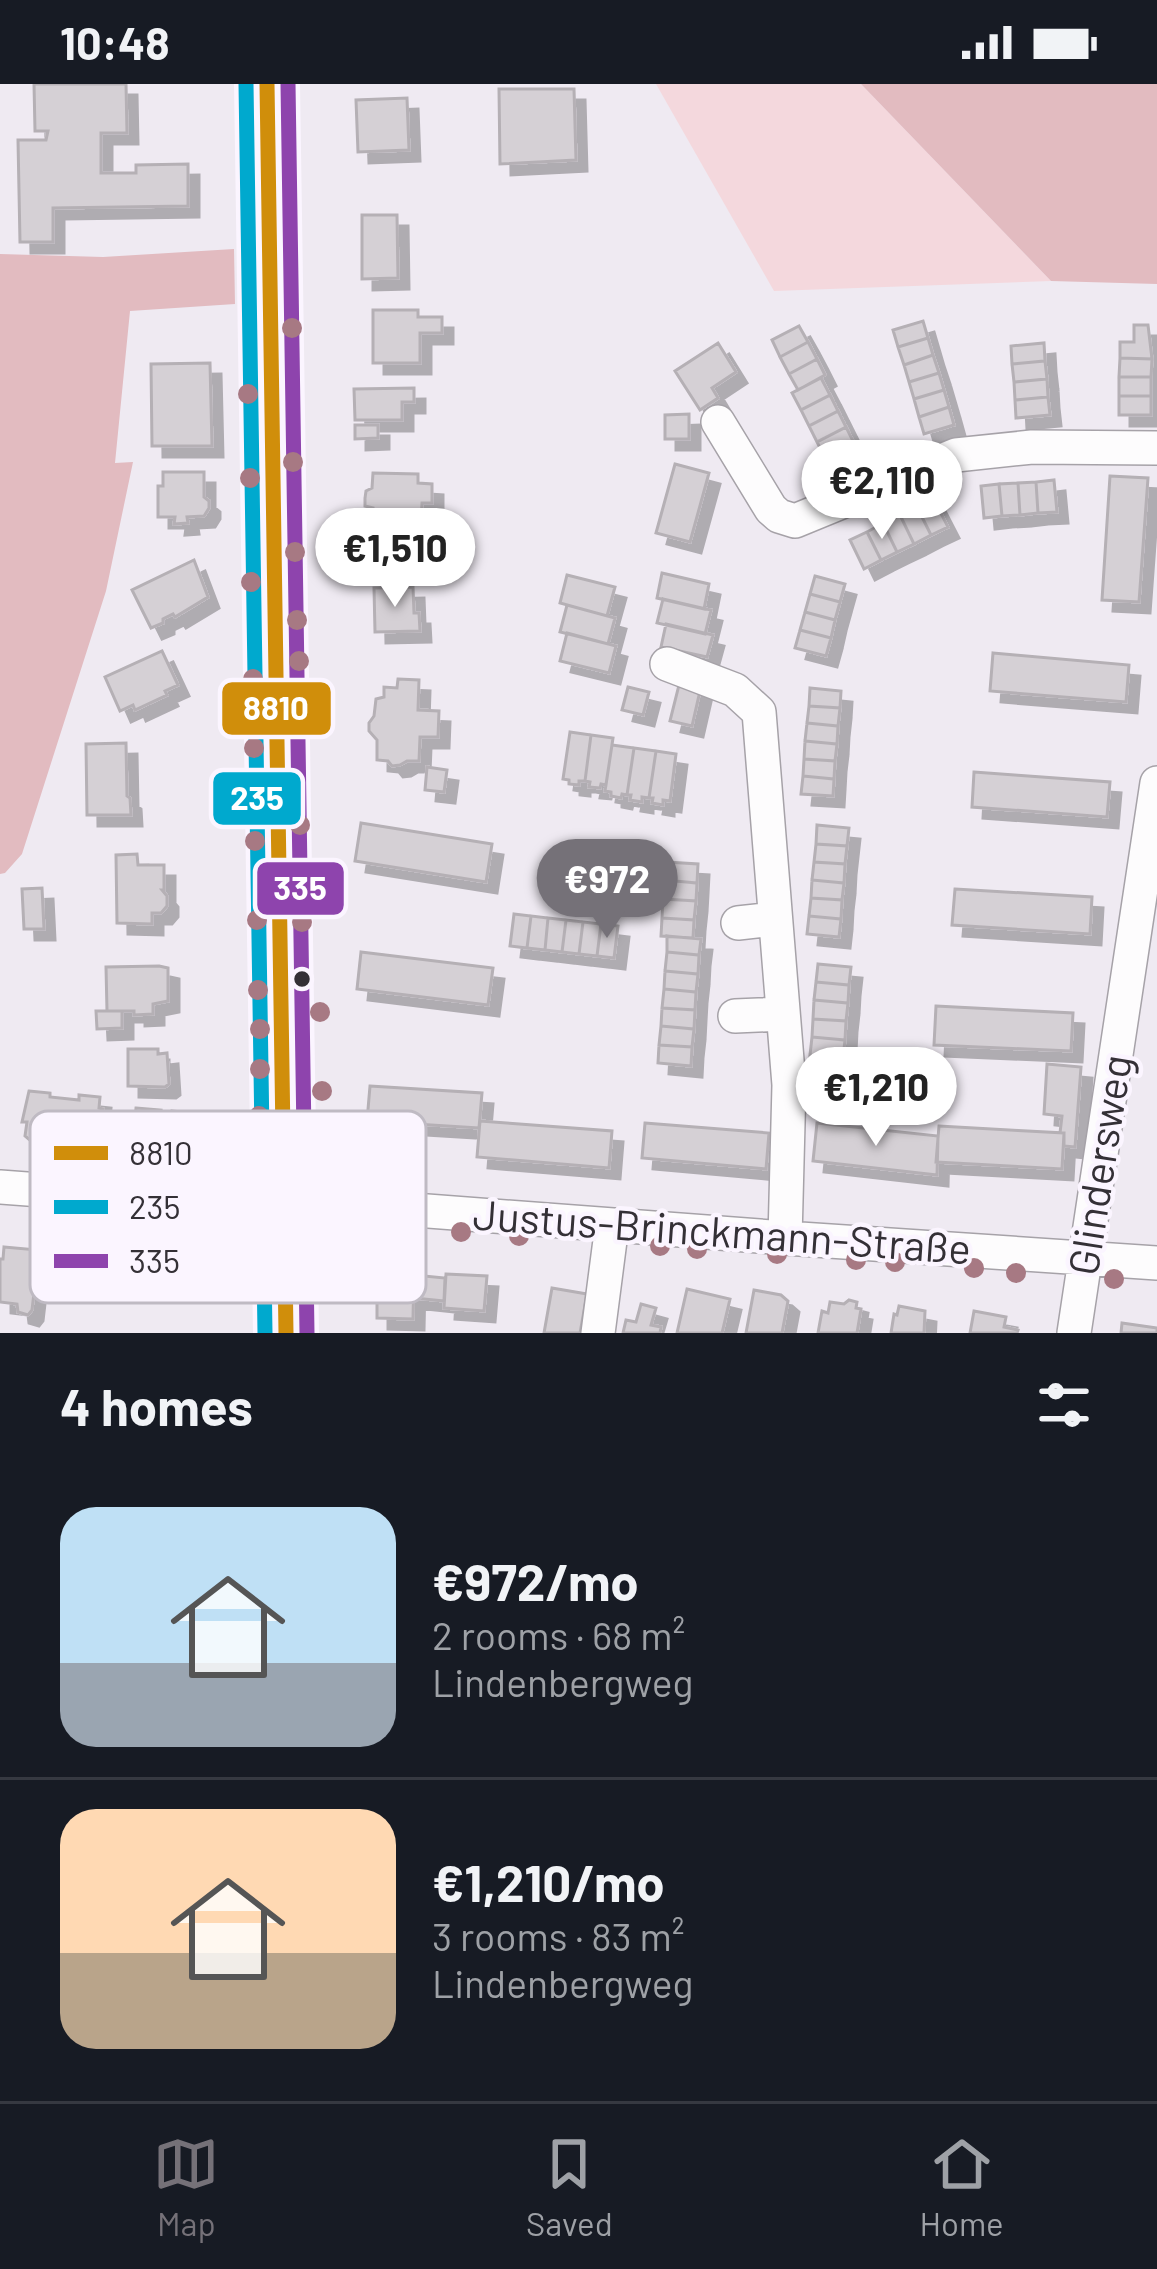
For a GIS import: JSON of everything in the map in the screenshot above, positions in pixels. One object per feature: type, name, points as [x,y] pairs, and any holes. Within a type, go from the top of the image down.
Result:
[{"type":"main road","points":[[266,84],[282,1111]]},
{"type":"main road","points":[[285,1303],[286,1333]]},
{"type":"street","points":[[718,422],[771,509],[786,520],[956,455],[1032,447],[1157,448]]},
{"type":"street","points":[[667,664],[735,690],[759,712],[788,1085],[785,1238]]},
{"type":"street","name":"Glindersweg","points":[[1074,1333],[1157,783]]},
{"type":"street","points":[[738,923],[775,920]]},
{"type":"street","points":[[735,1016],[783,1014]]},
{"type":"street","name":"Justus-Brinckmann-Straße","points":[[0,1187],[30,1189]]},
{"type":"street","name":"Justus-Brinckmann-Straße","points":[[426,1211],[1157,1263]]},
{"type":"street","points":[[598,1333],[612,1225]]},
{"type":"shaded area","points":[[656,84],[861,84],[1051,281],[774,291]]},
{"type":"shaded area","points":[[861,84],[1157,84],[1157,284],[1051,281]]},
{"type":"shaded area","points":[[234,249],[235,304],[130,311],[115,463],[133,462],[106,591],[22,854],[0,874],[0,254],[103,257]]},
{"type":"building","points":[[34,84],[126,84],[127,133],[101,133],[101,173],[136,173],[136,165],[188,164],[188,206],[53,208],[53,242],[20,242],[18,140],[46,140],[48,131],[35,131]]},
{"type":"building","points":[[499,89],[574,89],[576,160],[500,164]]},
{"type":"building","points":[[407,98],[409,150],[358,152],[356,100]]},
{"type":"building","points":[[362,215],[397,215],[398,278],[362,279]]},
{"type":"building","points":[[373,310],[418,310],[418,317],[442,317],[442,333],[420,333],[420,363],[373,363]]},
{"type":"building","points":[[923,321],[928,338],[898,347],[893,330]]},
{"type":"building","points":[[1134,325],[1148,325],[1152,359],[1120,358],[1120,342],[1134,342]]},
{"type":"building","points":[[799,326],[808,342],[780,357],[772,340]]},
{"type":"building","points":[[928,338],[933,355],[904,365],[898,347]]},
{"type":"building","points":[[808,342],[817,359],[789,374],[780,357]]},
{"type":"building","points":[[718,343],[736,372],[712,388],[718,398],[700,410],[675,371]]},
{"type":"building","points":[[1044,343],[1045,361],[1012,364],[1011,346]]},
{"type":"building","points":[[933,355],[939,373],[909,382],[904,365]]},
{"type":"building","points":[[1120,358],[1152,359],[1151,377],[1119,377]]},
{"type":"building","points":[[817,359],[825,375],[798,390],[789,374]]},
{"type":"building","points":[[1045,361],[1047,379],[1014,382],[1012,364]]},
{"type":"building","points":[[210,363],[212,446],[152,446],[151,364]]},
{"type":"building","points":[[939,373],[944,390],[914,399],[909,382]]},
{"type":"building","points":[[1119,377],[1151,377],[1151,396],[1119,396]]},
{"type":"building","points":[[821,378],[830,395],[801,410],[792,393]]},
{"type":"building","points":[[1047,379],[1048,397],[1015,400],[1014,382]]},
{"type":"building","points":[[414,388],[414,402],[402,402],[402,420],[355,420],[354,389]]},
{"type":"building","points":[[944,390],[949,407],[919,417],[914,399]]},
{"type":"building","points":[[830,395],[838,411],[809,426],[801,410]]},
{"type":"building","points":[[1119,396],[1151,396],[1151,415],[1119,415]]},
{"type":"building","points":[[1048,397],[1050,415],[1016,418],[1015,400]]},
{"type":"building","points":[[949,407],[954,425],[924,434],[919,417]]},
{"type":"building","points":[[838,411],[846,427],[817,442],[809,426]]},
{"type":"building","points":[[689,414],[689,439],[665,439],[665,415]]},
{"type":"building","points":[[355,425],[378,425],[378,438],[355,439]]},
{"type":"building","points":[[846,427],[854,443],[825,458],[817,442]]},
{"type":"building","points":[[854,443],[863,459],[833,474],[825,458]]},
{"type":"building","points":[[675,464],[709,473],[690,542],[656,533]]},
{"type":"building","points":[[163,472],[204,472],[209,508],[204,516],[174,524],[175,517],[158,517]]},
{"type":"building","points":[[373,473],[418,474],[418,483],[432,484],[432,503],[422,503],[421,523],[372,521],[373,508],[365,506],[365,498],[372,488]]},
{"type":"building","points":[[1110,476],[1148,478],[1139,602],[1102,600]]},
{"type":"building","points":[[1054,480],[1057,512],[1038,513],[1036,482]]},
{"type":"building","points":[[1036,482],[1038,513],[1020,515],[1018,483]]},
{"type":"building","points":[[1018,483],[1020,515],[1002,516],[999,484]]},
{"type":"building","points":[[999,484],[1002,516],[984,518],[981,486]]},
{"type":"building","points":[[933,498],[948,527],[931,535],[917,507]]},
{"type":"building","points":[[917,507],[931,535],[914,544],[900,515]]},
{"type":"building","points":[[900,515],[914,544],[897,552],[883,523]]},
{"type":"building","points":[[883,523],[897,552],[881,560],[867,532]]},
{"type":"building","points":[[867,532],[881,560],[864,569],[850,540]]},
{"type":"building","points":[[194,560],[208,597],[151,628],[132,590]]},
{"type":"building","points":[[662,573],[709,584],[704,609],[657,598]]},
{"type":"building","points":[[567,575],[615,587],[607,616],[560,603]]},
{"type":"building","points":[[815,576],[845,584],[840,602],[810,594]]},
{"type":"building","points":[[413,587],[420,631],[375,632],[374,588]]},
{"type":"building","points":[[810,594],[840,602],[835,620],[805,612]]},
{"type":"building","points":[[663,599],[711,610],[705,634],[657,623]]},
{"type":"building","points":[[567,605],[615,618],[608,644],[560,632]]},
{"type":"building","points":[[805,612],[835,620],[831,638],[800,630]]},
{"type":"building","points":[[666,624],[713,635],[707,657],[661,647]]},
{"type":"building","points":[[800,630],[831,638],[826,656],[795,648]]},
{"type":"building","points":[[567,633],[616,646],[609,673],[560,661]]},
{"type":"building","points":[[162,651],[178,685],[135,710],[133,705],[120,711],[105,677]]},
{"type":"building","points":[[993,653],[1129,665],[1126,702],[990,691]]},
{"type":"building","points":[[681,677],[702,682],[692,726],[670,721]]},
{"type":"building","points":[[398,679],[419,680],[418,710],[439,711],[438,737],[420,737],[419,761],[392,766],[377,760],[377,740],[369,723],[376,699],[384,697],[384,687],[397,688]]},
{"type":"building","points":[[628,687],[649,692],[643,715],[622,710]]},
{"type":"building","points":[[810,688],[841,691],[840,708],[809,706]]},
{"type":"building","points":[[809,706],[840,708],[838,726],[807,723]]},
{"type":"building","points":[[807,723],[838,726],[837,744],[805,741]]},
{"type":"building","points":[[570,732],[591,735],[585,781],[579,785],[563,779]]},
{"type":"building","points":[[591,735],[613,738],[606,785],[600,788],[589,787],[590,782],[585,781]]},
{"type":"building","points":[[805,741],[837,744],[835,761],[804,759]]},
{"type":"building","points":[[126,743],[131,815],[87,815],[86,744]]},
{"type":"building","points":[[612,745],[634,748],[627,795],[621,798],[605,791]]},
{"type":"building","points":[[634,748],[656,751],[649,798],[642,797],[642,802],[627,795]]},
{"type":"building","points":[[656,751],[676,754],[670,801],[663,800],[663,805],[649,798]]},
{"type":"building","points":[[804,759],[835,761],[834,779],[803,776]]},
{"type":"building","points":[[427,767],[447,770],[444,792],[425,790]]},
{"type":"building","points":[[974,772],[1110,782],[1107,817],[972,807]]},
{"type":"building","points":[[803,776],[834,779],[833,796],[801,794]]},
{"type":"building","points":[[361,823],[492,844],[486,882],[355,861]]},
{"type":"building","points":[[817,825],[849,828],[847,846],[816,844]]},
{"type":"building","points":[[816,844],[847,846],[845,864],[814,862]]},
{"type":"building","points":[[137,854],[138,865],[164,865],[162,890],[167,906],[161,913],[152,913],[152,924],[117,923],[116,855]]},
{"type":"building","points":[[666,862],[698,864],[697,883],[664,880]]},
{"type":"building","points":[[814,862],[845,864],[844,883],[812,880]]},
{"type":"building","points":[[664,880],[697,883],[696,901],[663,899]]},
{"type":"building","points":[[812,880],[844,883],[842,900],[811,898]]},
{"type":"building","points":[[42,888],[44,929],[24,929],[22,889]]},
{"type":"building","points":[[955,889],[1092,897],[1090,934],[952,925]]},
{"type":"building","points":[[811,898],[842,900],[841,919],[809,916]]},
{"type":"building","points":[[663,899],[696,901],[694,920],[662,918]]},
{"type":"building","points":[[514,914],[531,916],[527,948],[510,946]]},
{"type":"building","points":[[531,916],[548,918],[545,950],[527,948]]},
{"type":"building","points":[[809,916],[841,919],[839,937],[807,934]]},
{"type":"building","points":[[548,918],[566,920],[562,952],[545,950]]},
{"type":"building","points":[[662,918],[694,920],[693,938],[661,936]]},
{"type":"building","points":[[566,920],[583,922],[579,954],[562,952]]},
{"type":"building","points":[[583,922],[601,924],[597,956],[579,954]]},
{"type":"building","points":[[601,924],[618,926],[614,958],[597,956]]},
{"type":"building","points":[[667,936],[701,939],[699,955],[667,952]]},
{"type":"building","points":[[361,952],[493,968],[488,1005],[357,989]]},
{"type":"building","points":[[667,952],[699,955],[698,974],[665,971]]},
{"type":"building","points":[[818,964],[851,967],[849,985],[816,982]]},
{"type":"building","points":[[106,967],[168,968],[168,1001],[153,1004],[153,1014],[107,1011]]},
{"type":"building","points":[[665,971],[698,974],[696,992],[664,989]]},
{"type":"building","points":[[816,982],[849,985],[848,1003],[814,1000]]},
{"type":"building","points":[[664,989],[696,992],[695,1010],[662,1008]]},
{"type":"building","points":[[814,1000],[848,1003],[846,1021],[813,1019]]},
{"type":"building","points":[[936,1006],[1073,1013],[1071,1051],[934,1045]]},
{"type":"building","points":[[662,1008],[695,1010],[694,1029],[661,1026]]},
{"type":"building","points":[[96,1011],[122,1011],[122,1028],[97,1029]]},
{"type":"building","points":[[813,1019],[846,1021],[845,1040],[812,1037]]},
{"type":"building","points":[[661,1026],[694,1029],[692,1047],[659,1045]]},
{"type":"building","points":[[812,1037],[845,1040],[843,1058],[810,1055]]},
{"type":"building","points":[[659,1045],[692,1047],[691,1066],[658,1063]]},
{"type":"building","points":[[128,1049],[167,1053],[169,1084],[128,1086]]},
{"type":"building","points":[[810,1055],[843,1058],[842,1076],[808,1074]]},
{"type":"building","points":[[1047,1064],[1081,1067],[1075,1147],[1064,1146],[1062,1116],[1044,1114]]},
{"type":"building","points":[[370,1086],[482,1093],[479,1128],[426,1125],[426,1111],[368,1111]]},
{"type":"building","points":[[29,1091],[79,1100],[79,1095],[100,1097],[99,1108],[103,1109],[30,1111],[30,1140],[25,1136],[27,1122],[22,1122]]},
{"type":"building","points":[[480,1121],[612,1131],[609,1168],[477,1157]]},
{"type":"building","points":[[645,1123],[769,1133],[766,1169],[642,1158]]},
{"type":"building","points":[[817,1123],[938,1136],[937,1175],[813,1161]]},
{"type":"building","points":[[939,1126],[1064,1133],[1062,1169],[936,1162]]},
{"type":"building","points":[[4,1247],[30,1249],[33,1303],[28,1315],[18,1312],[17,1304],[0,1302]]},
{"type":"building","points":[[446,1274],[487,1276],[484,1311],[444,1308]]},
{"type":"building","points":[[426,1276],[445,1278],[444,1301],[426,1299]]},
{"type":"building","points":[[552,1288],[587,1294],[580,1333],[544,1333]]},
{"type":"building","points":[[687,1289],[730,1299],[722,1333],[677,1333]]},
{"type":"building","points":[[754,1290],[788,1301],[782,1333],[746,1333]]},
{"type":"building","points":[[849,1300],[861,1309],[857,1333],[818,1333],[822,1311],[828,1313],[830,1302]]},
{"type":"building","points":[[377,1303],[413,1303],[413,1319],[377,1318]]},
{"type":"building","points":[[641,1304],[656,1308],[651,1325],[661,1327],[660,1333],[623,1333],[626,1320],[636,1322]]},
{"type":"building","points":[[899,1306],[925,1311],[924,1333],[891,1333]]},
{"type":"building","points":[[974,1311],[1006,1317],[1004,1327],[1017,1333],[970,1333]]},
{"type":"building","points":[[1122,1323],[1157,1328],[1157,1333],[1121,1333]]},
{"type":"transit line","name":"235","points":[[246,84],[262,1111]]},
{"type":"transit line","name":"8810","points":[[267,84],[283,1111]]},
{"type":"transit line","name":"335","points":[[288,84],[304,1111]]},
{"type":"transit line","name":"235","points":[[265,1303],[265,1333]]},
{"type":"transit line","name":"8810","points":[[286,1303],[286,1333]]},
{"type":"transit line","name":"335","points":[[307,1303],[307,1333]]}]
